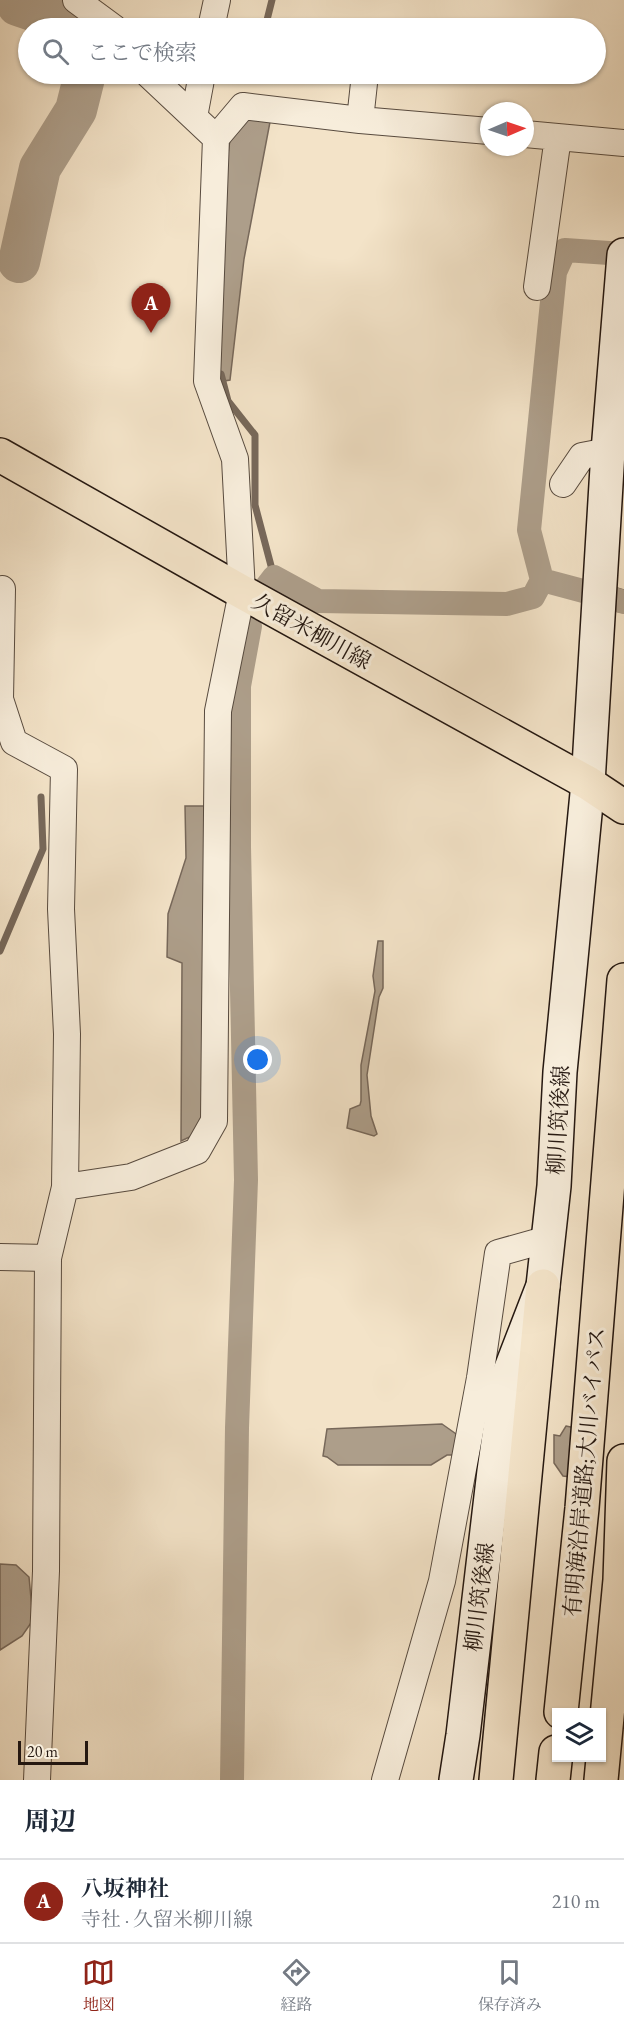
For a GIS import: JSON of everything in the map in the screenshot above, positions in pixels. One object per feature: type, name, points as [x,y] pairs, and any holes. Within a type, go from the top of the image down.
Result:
[{"type":"main road","name":"柳川筑後線","points":[[456,1780],[507,1379],[543,1286],[554,1186],[560,1072],[588,783],[601,561],[616,449],[623,270]]},
{"type":"main road","name":"久留米柳川線","points":[[0,455],[588,783],[624,807]]},
{"type":"main road","name":"有明海沿岸道路;大川バイパス","points":[[575,1708],[624,980]]},
{"type":"main road","name":"有明海沿岸道路;大川バイパス","points":[[562,1708],[588,1510],[624,1150]]},
{"type":"main road","points":[[496,1780],[543,1286]]},
{"type":"main road","points":[[601,1780],[620,1580],[624,1461]]},
{"type":"main road","points":[[553,1780],[555,1762]]},
{"type":"main road","points":[[567,1780],[569,1762]]},
{"type":"street","points":[[76,0],[100,18]]},
{"type":"street","points":[[213,18],[217,0]]},
{"type":"street","points":[[159,84],[216,138]]},
{"type":"street","points":[[194,117],[200,84]]},
{"type":"street","points":[[360,120],[364,84]]},
{"type":"street","points":[[64,1187],[130,1177],[197,1151],[214,1121],[218,711],[242,592],[235,459],[207,381],[216,138],[243,106],[360,120],[480,130]]},
{"type":"street","points":[[534,135],[624,143]]},
{"type":"street","points":[[537,286],[558,137]]},
{"type":"street","points":[[563,484],[582,456],[616,449]]},
{"type":"street","points":[[2,589],[0,699],[14,742],[64,769],[61,909],[67,1034],[64,1187],[48,1258],[46,1570],[37,1780]]},
{"type":"street","points":[[385,1780],[442,1581],[480,1378],[498,1253],[548,1239]]},
{"type":"street","points":[[0,1257],[48,1258]]},
{"type":"shaded area","points":[[250,117],[270,122],[244,259],[230,380],[217,382],[227,161],[230,140]]},
{"type":"shaded area","points":[[614,587],[624,590],[624,613],[611,610]]},
{"type":"shaded area","points":[[185,806],[204,806],[206,1112],[196,1134],[181,1141],[182,963],[167,957],[168,914],[186,858]]},
{"type":"shaded area","points":[[378,941],[383,941],[383,988],[379,997],[367,1075],[371,1116],[377,1134],[374,1136],[347,1128],[350,1109],[360,1105],[361,1101],[361,1065],[375,991],[373,976]]},
{"type":"shaded area","points":[[442,1424],[459,1436],[456,1455],[447,1455],[431,1465],[338,1465],[323,1456],[327,1429]]},
{"type":"shaded area","points":[[566,1426],[585,1430],[588,1479],[563,1476],[554,1463],[554,1435],[560,1436]]},
{"type":"shaded area","points":[[0,1564],[16,1565],[29,1577],[33,1620],[22,1636],[0,1650]]},
{"type":"waterway","points":[[17,0],[18,5],[56,18]]},
{"type":"waterway","points":[[268,18],[272,0]]},
{"type":"waterway","points":[[19,262],[40,168],[76,110],[82,84]]},
{"type":"waterway","points":[[264,590],[274,577],[318,601],[507,604],[533,597],[542,580],[529,530],[555,272],[565,250],[624,254]]},
{"type":"waterway","points":[[221,374],[228,401],[255,435],[255,505],[274,577]]},
{"type":"waterway","points":[[542,580],[624,602]]},
{"type":"waterway","points":[[232,1780],[237,1428],[246,1180],[239,847],[239,686],[250,626]]},
{"type":"waterway","points":[[0,951],[43,849],[41,797]]},
{"type":"place","name":"八坂神社","points":[[151,333]]}]
